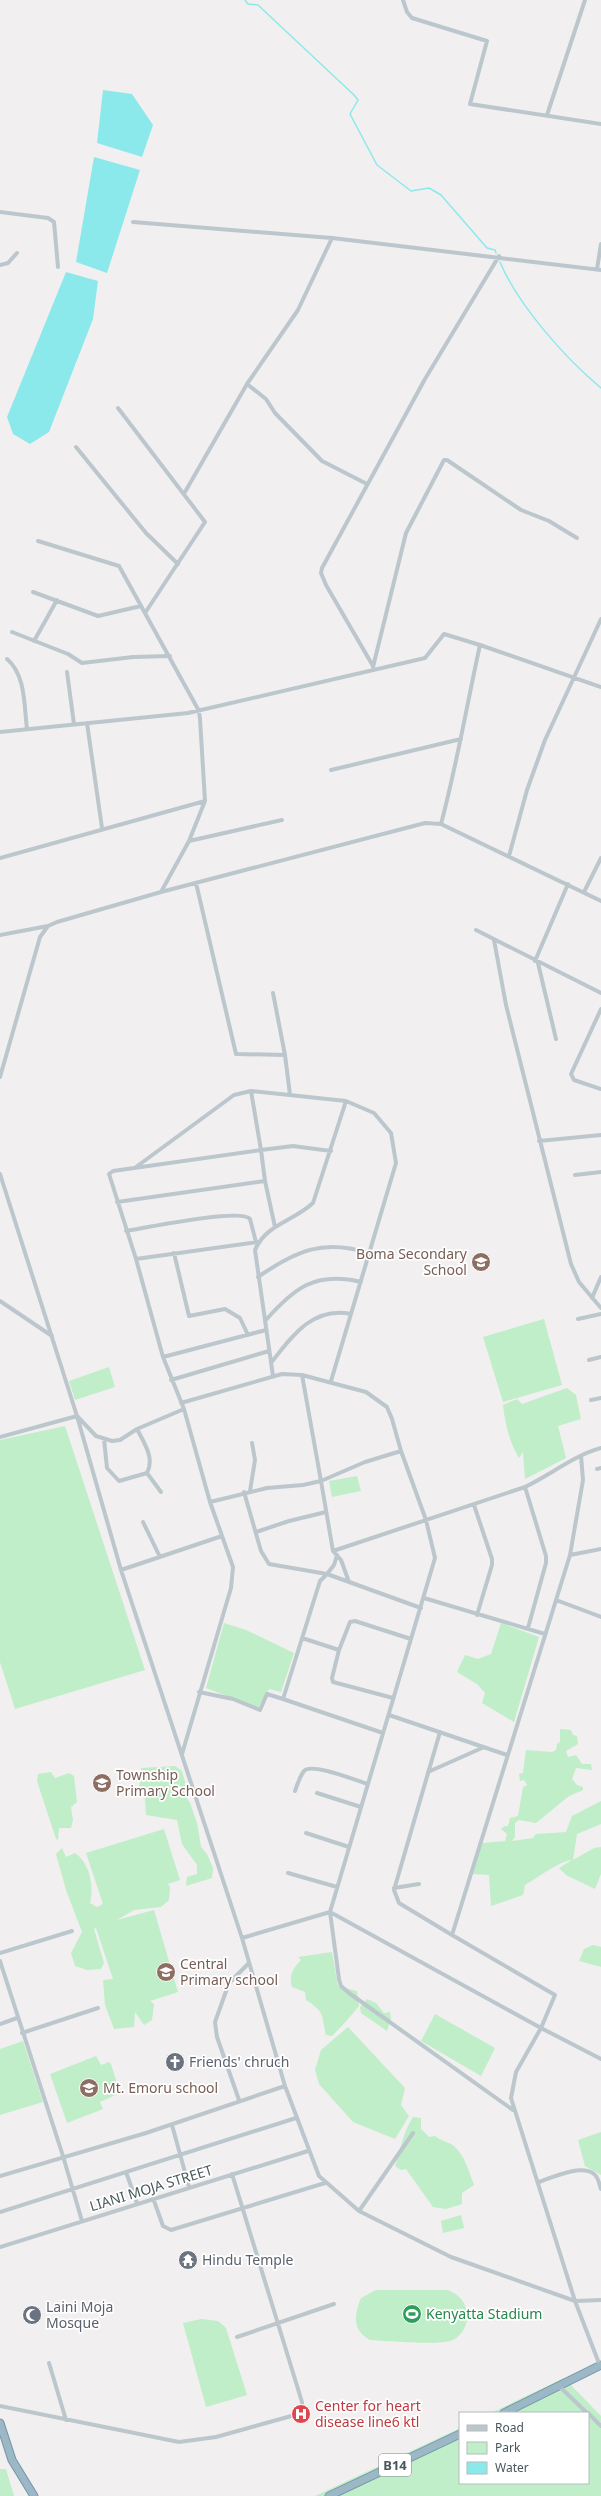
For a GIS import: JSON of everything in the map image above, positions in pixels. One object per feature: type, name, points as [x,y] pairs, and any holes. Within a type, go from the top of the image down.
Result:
[{"type":"highway","points":[[506,2412],[600,2365]]},
{"type":"highway","points":[[0,2423],[12,2460],[34,2496]]},
{"type":"highway","name":"B14","points":[[330,2496],[459,2434]]},
{"type":"street","points":[[403,0],[407,12],[412,18],[487,41],[470,104],[601,124]]},
{"type":"street","points":[[547,115],[585,0]]},
{"type":"street","points":[[0,212],[48,218],[54,222],[58,266]]},
{"type":"street","points":[[133,222],[332,238],[499,256],[599,270],[601,244]]},
{"type":"street","points":[[185,492],[247,384],[298,310],[332,238]]},
{"type":"street","points":[[0,265],[8,263],[18,253]]},
{"type":"street","points":[[373,666],[326,585],[321,572],[330,551],[449,338],[499,256]]},
{"type":"street","points":[[247,384],[266,399],[275,413],[322,461],[367,484]]},
{"type":"street","points":[[118,408],[185,492],[205,522],[145,613]]},
{"type":"street","points":[[76,447],[146,533],[178,564]]},
{"type":"street","points":[[373,671],[406,533],[444,460],[447,460],[501,494],[521,510],[549,520],[577,538]]},
{"type":"street","points":[[38,541],[116,564],[170,656],[199,711],[205,801],[189,841],[161,892]]},
{"type":"street","points":[[33,592],[102,616],[141,606]]},
{"type":"street","points":[[34,641],[57,600]]},
{"type":"street","points":[[509,856],[527,790],[545,740],[573,676],[601,619]]},
{"type":"street","points":[[12,632],[68,654],[82,663],[133,657],[170,656]]},
{"type":"street","points":[[0,732],[199,711],[425,658],[444,634],[573,676],[601,687]]},
{"type":"street","points":[[441,824],[461,739],[480,645]]},
{"type":"street","points":[[7,659],[15,666],[20,676],[27,729]]},
{"type":"street","points":[[66,672],[74,724]]},
{"type":"street","points":[[87,723],[102,828]]},
{"type":"street","points":[[331,770],[461,739]]},
{"type":"street","points":[[0,858],[102,828],[205,801]]},
{"type":"street","points":[[189,841],[282,820]]},
{"type":"street","points":[[0,935],[48,926],[161,892],[196,884],[411,825],[441,824],[601,901]]},
{"type":"street","points":[[584,892],[601,858]]},
{"type":"street","points":[[196,884],[236,1054],[285,1055]]},
{"type":"street","points":[[556,1039],[537,962],[568,884]]},
{"type":"street","points":[[0,1077],[40,937],[48,926]]},
{"type":"street","points":[[476,930],[537,962],[601,992]]},
{"type":"street","points":[[494,940],[498,972],[571,1264],[578,1282],[601,1308]]},
{"type":"street","points":[[273,993],[285,1055],[290,1095]]},
{"type":"street","points":[[601,1009],[571,1074],[574,1080],[601,1089]]},
{"type":"street","points":[[251,1091],[265,1181],[275,1227]]},
{"type":"street","points":[[136,1168],[234,1095],[251,1091],[346,1101],[374,1113],[386,1125],[394,1143],[396,1163],[331,1381]]},
{"type":"street","points":[[136,1259],[257,1242],[275,1227],[306,1210],[313,1203],[346,1101]]},
{"type":"street","points":[[540,1141],[601,1135]]},
{"type":"street","points":[[182,1754],[234,1577],[233,1567],[210,1502],[182,1403],[162,1357],[136,1259],[109,1176],[110,1172],[293,1146],[331,1151]]},
{"type":"street","points":[[575,1175],[601,1172]]},
{"type":"street","points":[[0,1174],[77,1416],[121,1570],[242,1938],[285,2086],[308,2150],[325,2183],[359,2211],[451,2257],[575,2301],[601,2300]]},
{"type":"street","points":[[117,1202],[265,1181]]},
{"type":"street","points":[[126,1231],[213,1216],[245,1215],[250,1219],[257,1242],[254,1258],[265,1321],[272,1376]]},
{"type":"street","points":[[258,1277],[285,1259],[305,1250],[336,1246],[369,1253]]},
{"type":"street","points":[[174,1253],[189,1316],[225,1309],[240,1318],[248,1335]]},
{"type":"street","points":[[592,1298],[601,1277]]},
{"type":"street","points":[[265,1321],[284,1299],[314,1281],[345,1278],[361,1282]]},
{"type":"street","points":[[0,1301],[52,1336]]},
{"type":"street","points":[[271,1363],[298,1331],[311,1321],[325,1313],[337,1311],[350,1314]]},
{"type":"street","points":[[578,1319],[601,1314]]},
{"type":"street","points":[[162,1357],[266,1330]]},
{"type":"street","points":[[171,1380],[269,1351]]},
{"type":"street","points":[[589,1360],[601,1357]]},
{"type":"street","points":[[302,1375],[333,1551],[341,1560],[349,1582]]},
{"type":"street","points":[[182,1403],[272,1376],[302,1375],[331,1381],[366,1392],[387,1407],[426,1520],[435,1558],[330,1912],[341,1986],[513,2110]]},
{"type":"street","points":[[591,1400],[601,1398]]},
{"type":"street","points":[[77,1416],[96,1436],[104,1439],[120,1440],[138,1429],[184,1409]]},
{"type":"street","points":[[0,1437],[77,1416]]},
{"type":"street","points":[[104,1439],[107,1468],[119,1481],[147,1473],[151,1466],[150,1458],[138,1429]]},
{"type":"street","points":[[250,1491],[255,1460],[252,1443]]},
{"type":"street","points":[[333,1551],[525,1487],[552,1474],[581,1456],[601,1448]]},
{"type":"street","points":[[210,1502],[244,1492],[303,1485],[321,1481],[366,1462],[401,1451]]},
{"type":"street","points":[[452,1935],[570,1555],[582,1480],[581,1456]]},
{"type":"street","points":[[147,1473],[161,1492]]},
{"type":"street","points":[[525,1487],[546,1556],[545,1569],[528,1628]]},
{"type":"street","points":[[244,1492],[261,1551],[269,1564],[327,1574],[421,1608]]},
{"type":"street","points":[[474,1505],[492,1559],[492,1565],[477,1614]]},
{"type":"street","points":[[256,1532],[289,1521],[326,1512]]},
{"type":"street","points":[[143,1522],[160,1557]]},
{"type":"street","points":[[121,1570],[222,1536]]},
{"type":"street","points":[[570,1555],[601,1549]]},
{"type":"street","points":[[283,1699],[320,1581],[334,1565],[337,1556]]},
{"type":"street","points":[[424,1598],[545,1634]]},
{"type":"street","points":[[556,1600],[601,1617]]},
{"type":"street","points":[[393,1698],[333,1682],[332,1678],[339,1650],[350,1622],[355,1621],[411,1639]]},
{"type":"street","points":[[302,1638],[339,1650]]},
{"type":"street","points":[[199,1692],[233,1699],[260,1710],[267,1694],[383,1733]]},
{"type":"street","points":[[389,1715],[482,1748],[507,1755]]},
{"type":"street","points":[[440,1732],[394,1888],[394,1894],[399,1903],[554,1993],[556,1997],[516,2072],[511,2087],[513,2110],[539,2182],[575,2301],[600,2365]]},
{"type":"street","points":[[428,1772],[482,1748]]},
{"type":"street","points":[[295,1791],[304,1771],[308,1768],[318,1768],[368,1784]]},
{"type":"street","points":[[317,1793],[361,1807]]},
{"type":"street","points":[[306,1833],[349,1847]]},
{"type":"street","points":[[288,1873],[337,1887]]},
{"type":"street","points":[[394,1888],[419,1884]]},
{"type":"street","points":[[242,1938],[330,1912],[540,2028],[601,2059]]},
{"type":"street","points":[[0,1953],[72,1931]]},
{"type":"street","points":[[0,1961],[2,1978],[64,2156],[71,2188],[82,2221]]},
{"type":"street","points":[[239,2100],[217,2037],[215,2022],[229,1983],[249,1963]]},
{"type":"street","points":[[22,2033],[98,2008]]},
{"type":"street","points":[[0,2024],[17,2018]]},
{"type":"street","points":[[0,2176],[172,2125],[239,2100],[285,2086]]},
{"type":"street","points":[[0,2212],[71,2188],[296,2118]]},
{"type":"street","points":[[172,2125],[189,2187]]},
{"type":"street","points":[[359,2211],[413,2133]]},
{"type":"street","name":"LIANI MOJA STREET","points":[[0,2247],[308,2150]]},
{"type":"street","points":[[126,2172],[137,2203]]},
{"type":"street","points":[[539,2182],[569,2173],[588,2172],[598,2178],[601,2188]]},
{"type":"street","points":[[0,2406],[179,2442],[216,2437],[299,2415],[303,2406],[232,2174]]},
{"type":"street","points":[[153,2198],[163,2226],[171,2230],[325,2183]]},
{"type":"street","points":[[237,2337],[277,2322],[334,2304]]},
{"type":"street","points":[[49,2363],[66,2420]]},
{"type":"street","points":[[559,2386],[587,2412]]},
{"type":"street","points":[[589,2414],[601,2426]]},
{"type":"green space","points":[[544,1319],[562,1385],[503,1402],[483,1337]]},
{"type":"green space","points":[[109,1367],[115,1387],[75,1400],[69,1381]]},
{"type":"green space","points":[[567,1388],[576,1395],[581,1419],[558,1426],[566,1458],[525,1479],[523,1452],[519,1458],[508,1432],[503,1405],[517,1399],[522,1404]]},
{"type":"green space","points":[[65,1426],[145,1670],[15,1709],[0,1662],[0,1440]]},
{"type":"green space","points":[[357,1476],[361,1491],[332,1497],[329,1481]]},
{"type":"green space","points":[[224,1623],[246,1630],[294,1653],[281,1692],[269,1689],[258,1708],[206,1688]]},
{"type":"green space","points":[[501,1623],[539,1637],[514,1722],[482,1703],[485,1693],[477,1684],[457,1672],[465,1655],[478,1659],[491,1654]]},
{"type":"green space","points":[[560,1729],[571,1730],[573,1735],[577,1736],[578,1744],[566,1751],[568,1757],[576,1755],[582,1764],[591,1764],[592,1770],[576,1768],[572,1779],[577,1785],[583,1787],[583,1790],[569,1796],[536,1823],[519,1820],[515,1823],[515,1837],[512,1841],[533,1838],[536,1834],[566,1832],[572,1816],[601,1801],[601,1824],[577,1834],[573,1860],[594,1848],[601,1847],[601,1874],[595,1889],[566,1875],[559,1868],[572,1860],[567,1861],[525,1885],[523,1895],[491,1906],[489,1875],[473,1874],[482,1843],[505,1841],[507,1834],[501,1829],[508,1826],[510,1818],[518,1816],[523,1787],[527,1785],[524,1780],[520,1781],[519,1774],[523,1773],[526,1750],[552,1752],[556,1750],[557,1744],[560,1742]]},
{"type":"green space","points":[[175,1766],[182,1771],[185,1782],[184,1794],[190,1803],[197,1823],[201,1847],[207,1854],[213,1868],[212,1878],[186,1886],[187,1877],[197,1874],[197,1865],[182,1844],[177,1820],[146,1815],[145,1798],[139,1789],[141,1768]]},
{"type":"green space","points":[[51,1772],[55,1778],[69,1773],[74,1776],[77,1802],[71,1807],[73,1820],[71,1828],[59,1828],[58,1840],[56,1839],[37,1781],[38,1774]]},
{"type":"green space","points":[[164,1829],[180,1880],[168,1884],[170,1887],[169,1900],[161,1907],[134,1910],[117,1920],[154,1910],[178,1992],[150,2001],[154,2004],[152,2020],[144,2025],[135,2012],[134,2027],[114,2029],[105,2005],[103,1980],[113,1979],[96,1928],[94,1929],[104,1963],[101,1969],[87,1970],[75,1966],[71,1953],[82,1932],[66,1890],[56,1854],[62,1848],[66,1857],[75,1853],[80,1857],[90,1875],[90,1903],[97,1907],[103,1904],[86,1853]]},
{"type":"green space","points":[[593,1945],[601,1947],[601,1967],[579,1961],[584,1949]]},
{"type":"green space","points":[[332,1952],[338,1986],[357,1991],[359,2006],[332,2036],[326,2035],[322,2015],[317,2008],[306,2000],[305,1992],[292,1987],[291,1976],[293,1970],[301,1960],[298,1957]]},
{"type":"green space","points":[[367,1999],[376,2003],[384,2013],[390,2012],[391,2019],[387,2031],[361,2013],[360,2007]]},
{"type":"green space","points":[[435,2014],[495,2048],[481,2076],[421,2041]]},
{"type":"green space","points":[[348,2027],[405,2088],[401,2105],[409,2116],[395,2139],[353,2122],[319,2084],[315,2070],[321,2050]]},
{"type":"green space","points":[[23,2041],[43,2102],[0,2115],[0,2049]]},
{"type":"green space","points":[[96,2056],[101,2065],[109,2062],[111,2064],[120,2093],[100,2102],[103,2109],[67,2123],[50,2074]]},
{"type":"green space","points":[[413,2117],[421,2118],[421,2129],[429,2137],[435,2136],[454,2146],[464,2159],[474,2185],[462,2193],[462,2204],[446,2209],[433,2207],[406,2169],[401,2170],[395,2166],[404,2135]]},
{"type":"green space","points":[[601,2132],[601,2175],[585,2166],[578,2140]]},
{"type":"green space","points":[[461,2215],[464,2228],[443,2233],[441,2221]]},
{"type":"green space","name":"Kenyatta Stadium","points":[[376,2290],[448,2290],[456,2294],[464,2303],[467,2315],[465,2327],[457,2337],[450,2341],[444,2342],[435,2343],[370,2340],[360,2332],[357,2327],[356,2316],[361,2298]]},
{"type":"green space","points":[[201,2319],[218,2321],[226,2328],[247,2395],[206,2407],[183,2323]]},
{"type":"green space","points":[[564,2378],[601,2416],[601,2496],[315,2496],[459,2428],[459,2484],[589,2484],[589,2412],[493,2412]]},
{"type":"green space","points":[[0,2469],[6,2469],[14,2496],[0,2496]]},
{"type":"water","points":[[103,90],[132,94],[153,125],[142,157],[97,143]]},
{"type":"water","points":[[94,157],[140,170],[107,273],[76,262]]},
{"type":"water","points":[[66,272],[98,281],[93,319],[49,432],[30,444],[13,434],[7,417]]},
{"type":"waterway","points":[[245,0],[248,4],[258,5],[354,95],[358,100],[350,114],[377,165],[411,191],[429,188],[441,195],[487,248],[495,250],[496,253]]},
{"type":"waterway","points":[[500,262],[508,279],[530,313],[573,362],[601,388]]},
{"type":"place","name":"Boma Secondary School","points":[[481,1262]]},
{"type":"place","name":"Township Primary School","points":[[102,1783]]},
{"type":"place","name":"Central Primary school","points":[[166,1972]]},
{"type":"place","name":"Friends' chruch","points":[[175,2062]]},
{"type":"place","name":"Mt. Emoru school","points":[[89,2088]]},
{"type":"place","name":"Hindu Temple","points":[[188,2260]]},
{"type":"place","name":"Kenyatta Stadium","points":[[412,2314]]},
{"type":"place","name":"Laini Moja Mosque","points":[[32,2315]]},
{"type":"place","name":"Center for heart disease line6 ktl","points":[[301,2414]]}]
